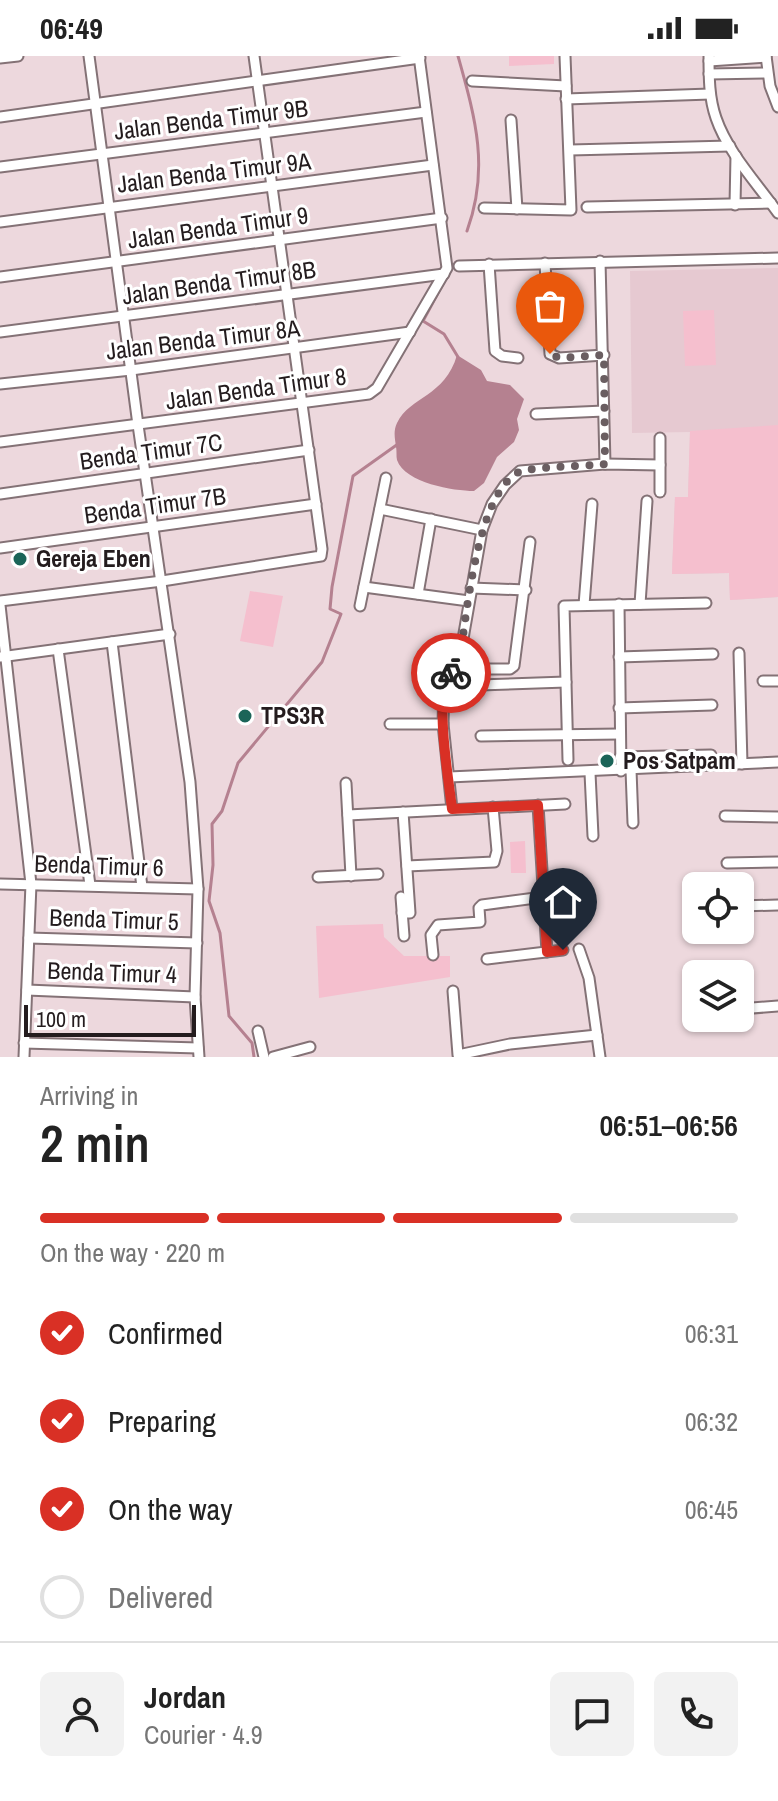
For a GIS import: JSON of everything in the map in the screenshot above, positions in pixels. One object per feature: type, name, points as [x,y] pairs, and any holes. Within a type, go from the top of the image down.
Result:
[{"type":"street","points":[[0,58],[18,56]]},
{"type":"street","points":[[24,1043],[198,1052],[195,997],[198,889],[190,782],[89,56]]},
{"type":"street","points":[[24,1057],[31,884],[3,656],[0,603],[321,556],[254,56]]},
{"type":"street","points":[[484,208],[571,210],[565,56]]},
{"type":"street","points":[[0,117],[419,57],[442,218],[445,271]]},
{"type":"street","points":[[778,107],[767,73],[766,57],[709,58],[710,94],[719,126],[733,151],[778,213]]},
{"type":"street","points":[[709,74],[767,73]]},
{"type":"street","points":[[472,81],[566,86]]},
{"type":"street","points":[[566,99],[710,94]]},
{"type":"street","name":"Jalan Benda Timur 9B","points":[[0,167],[426,112]]},
{"type":"street","points":[[511,120],[517,209]]},
{"type":"street","points":[[570,150],[733,151]]},
{"type":"street","points":[[733,151],[735,205]]},
{"type":"street","name":"Jalan Benda Timur 9A","points":[[0,222],[433,165]]},
{"type":"street","points":[[587,207],[771,203]]},
{"type":"street","name":"Jalan Benda Timur 9","points":[[0,277],[442,218]]},
{"type":"street","points":[[459,266],[778,258]]},
{"type":"street","points":[[600,261],[605,464]]},
{"type":"street","points":[[545,263],[550,354],[559,358],[604,355]]},
{"type":"street","points":[[489,264],[495,351],[502,356],[518,358]]},
{"type":"street","name":"Jalan Benda Timur 8B","points":[[0,332],[445,271]]},
{"type":"street","name":"Jalan Benda Timur 8","points":[[0,442],[374,391],[445,271]]},
{"type":"street","name":"Jalan Benda Timur 8A","points":[[0,384],[131,370],[410,332]]},
{"type":"street","points":[[536,414],[604,411]]},
{"type":"street","points":[[660,438],[660,492]]},
{"type":"street","name":"Benda Timur 7C","points":[[0,494],[309,450]]},
{"type":"street","points":[[452,809],[443,724],[444,684],[460,656],[482,530],[492,504],[520,471],[605,464],[660,465]]},
{"type":"street","points":[[360,606],[386,478]]},
{"type":"street","points":[[640,604],[647,501]]},
{"type":"street","name":"Benda Timur 7B","points":[[0,548],[316,504]]},
{"type":"street","points":[[584,605],[592,504]]},
{"type":"street","points":[[380,509],[482,530]]},
{"type":"street","points":[[418,594],[431,519]]},
{"type":"street","points":[[455,669],[510,669],[514,666],[530,542]]},
{"type":"street","points":[[364,587],[469,601]]},
{"type":"street","points":[[471,588],[526,590]]},
{"type":"street","points":[[568,760],[564,606],[706,603]]},
{"type":"street","points":[[619,604],[620,757],[626,771],[633,823]]},
{"type":"street","points":[[3,656],[170,634]]},
{"type":"street","points":[[112,642],[142,887]]},
{"type":"street","points":[[58,649],[90,885]]},
{"type":"street","points":[[739,653],[742,764]]},
{"type":"street","points":[[619,657],[713,654]]},
{"type":"street","points":[[763,681],[778,681]]},
{"type":"street","points":[[479,685],[566,682]]},
{"type":"street","points":[[619,708],[712,705]]},
{"type":"street","points":[[390,724],[443,724]]},
{"type":"street","points":[[481,736],[620,734]]},
{"type":"street","points":[[620,757],[711,755]]},
{"type":"street","points":[[449,777],[590,773],[778,762]]},
{"type":"street","points":[[590,773],[593,836]]},
{"type":"street","points":[[346,783],[351,876]]},
{"type":"street","points":[[348,815],[565,804]]},
{"type":"street","points":[[538,805],[547,952]]},
{"type":"street","points":[[407,866],[494,862],[497,851],[493,807]]},
{"type":"street","points":[[402,913],[410,913],[403,812]]},
{"type":"street","points":[[725,816],[778,817]]},
{"type":"street","points":[[727,863],[778,862]]},
{"type":"street","points":[[318,877],[378,874]]},
{"type":"street","name":"Benda Timur 6","points":[[0,884],[198,889]]},
{"type":"street","points":[[401,897],[404,936]]},
{"type":"street","points":[[433,955],[431,935],[437,925],[480,922],[479,908],[482,905],[543,897]]},
{"type":"street","points":[[754,906],[778,905]]},
{"type":"street","name":"Benda Timur 5","points":[[29,938],[197,943]]},
{"type":"street","points":[[579,949],[589,978],[600,1057]]},
{"type":"street","points":[[487,959],[563,950]]},
{"type":"street","name":"Benda Timur 4","points":[[27,990],[195,997]]},
{"type":"street","points":[[453,991],[458,1055],[510,1044],[597,1035]]},
{"type":"street","points":[[754,1008],[778,1006]]},
{"type":"street","points":[[258,1031],[264,1057]]},
{"type":"street","points":[[273,1057],[310,1047]]},
{"type":"shaded area","points":[[509,56],[554,56],[554,64],[509,66]]},
{"type":"shaded area","points":[[778,268],[778,597],[730,600],[729,573],[672,574],[675,497],[688,497],[690,432],[632,433],[630,271]]},
{"type":"shaded area","points":[[714,310],[716,365],[685,366],[683,311]]},
{"type":"shaded area","points":[[457,355],[481,370],[487,381],[510,385],[524,399],[514,442],[497,457],[484,483],[474,491],[420,480],[402,468],[397,458],[397,423],[410,407],[444,380]]},
{"type":"shaded area","points":[[778,425],[778,597],[730,600],[729,573],[672,574],[675,497],[688,497],[690,431]]},
{"type":"shaded area","points":[[250,591],[283,596],[273,647],[240,641]]},
{"type":"shaded area","points":[[525,841],[526,873],[511,873],[510,842]]},
{"type":"shaded area","points":[[383,924],[384,937],[404,956],[450,956],[450,977],[319,998],[316,926]]},
{"type":"waterway","points":[[458,56],[478,143],[478,186],[467,231]]},
{"type":"waterway","points":[[453,265],[423,321],[444,334],[458,357]]},
{"type":"waterway","points":[[254,1057],[252,1043],[229,1016],[220,933],[209,901],[213,865],[212,824],[222,811],[238,763],[322,662],[341,614],[330,609],[353,476],[398,444]]},
{"type":"way so far","points":[[451,673],[460,656],[482,530],[492,504],[505,485],[520,471],[605,464],[604,355],[553,358],[550,354]]},
{"type":"place","name":"Gereja Eben","points":[[20,559]]},
{"type":"place","name":"TPS3R","points":[[245,716]]},
{"type":"place","name":"Pos Satpam","points":[[607,761]]},
{"type":"route","points":[[451,673],[444,684],[443,724],[452,809],[538,805],[547,952],[563,950]]}]
